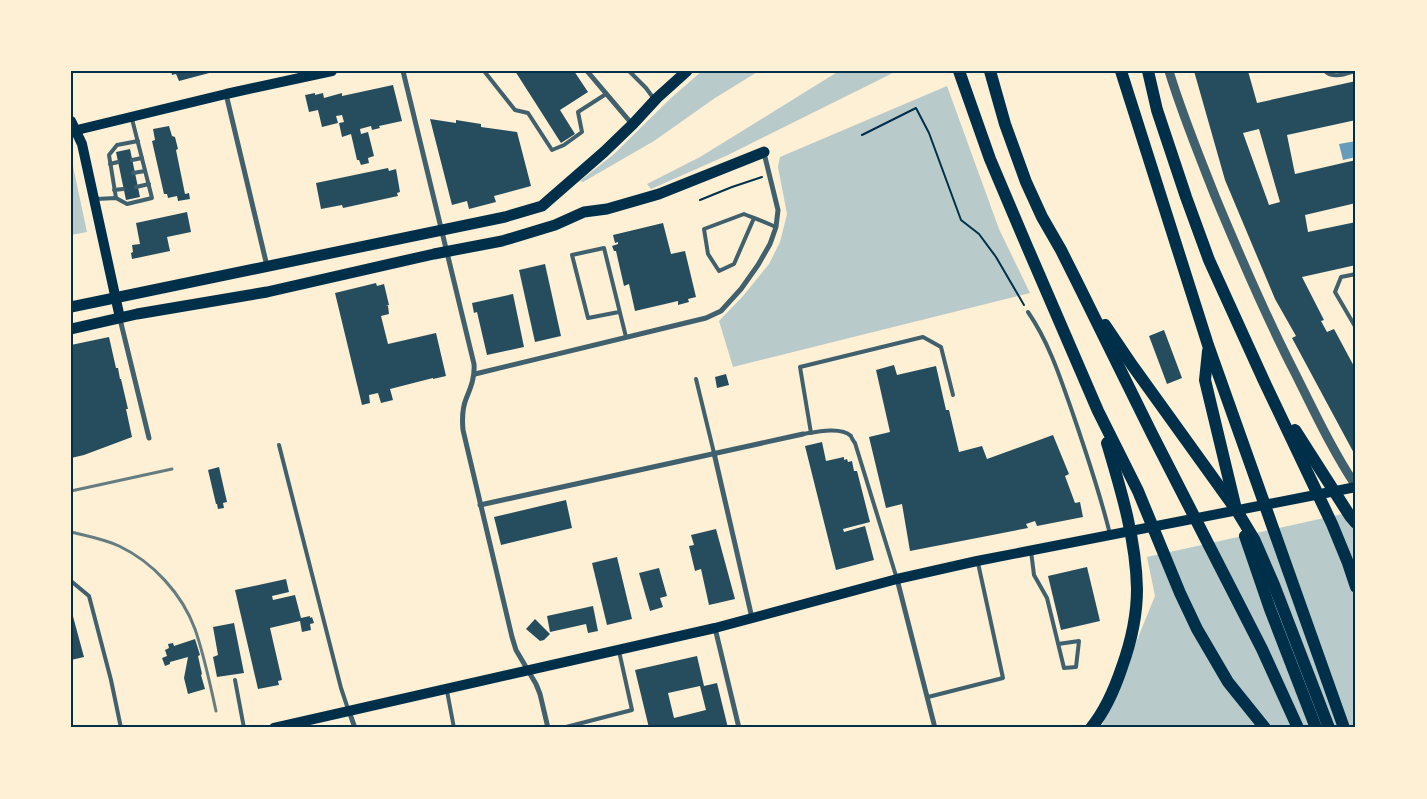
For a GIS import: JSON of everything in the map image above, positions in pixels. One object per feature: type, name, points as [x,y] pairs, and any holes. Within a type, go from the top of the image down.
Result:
[{"type":"highway","points":[[959,71],[990,159],[1098,412],[1138,492],[1176,585],[1210,654],[1228,682],[1265,728]]},
{"type":"highway","points":[[990,71],[1005,124],[1026,182],[1042,218],[1061,250],[1257,641],[1298,728]]},
{"type":"highway","points":[[1121,71],[1208,345],[1344,728]]},
{"type":"highway","points":[[1148,71],[1157,110],[1209,260],[1332,524],[1356,587]]},
{"type":"highway","points":[[1079,286],[1254,539],[1274,585],[1328,728]]},
{"type":"highway","points":[[1208,345],[1205,380],[1237,512],[1270,609],[1316,728]]},
{"type":"highway","points":[[1264,381],[1345,509],[1356,523]]},
{"type":"highway","points":[[1091,728],[1109,698],[1127,652],[1134,619],[1137,590],[1134,555],[1123,498],[1098,412]]},
{"type":"main road","points":[[74,131],[226,94],[332,71]]},
{"type":"main road","points":[[71,307],[504,217],[542,206],[604,152],[655,100],[687,71]]},
{"type":"main road","points":[[71,120],[74,131],[82,144],[120,318]]},
{"type":"main road","points":[[71,329],[120,318],[267,292],[502,241],[555,225],[584,212],[607,209],[659,194],[764,152]]},
{"type":"main road","points":[[274,728],[715,628],[897,579],[977,561],[1356,487]]},
{"type":"street","points":[[403,71],[474,364],[475,374],[466,400],[462,420],[463,430],[512,637],[516,650],[540,694],[548,728]]},
{"type":"street","points":[[587,71],[633,124]]},
{"type":"street","points":[[1169,71],[1182,110],[1239,255],[1271,326],[1338,458],[1356,487]]},
{"type":"street","points":[[226,94],[267,267]]},
{"type":"street","points":[[475,374],[706,318],[721,311],[741,289],[758,264],[770,244],[776,227],[778,210],[764,152]]},
{"type":"street","points":[[120,318],[149,438]]},
{"type":"street","points":[[480,505],[803,434]]},
{"type":"street","points":[[714,453],[752,618]]},
{"type":"street","points":[[897,579],[935,728]]},
{"type":"street","points":[[715,628],[740,728]]},
{"type":"street","points":[[348,711],[355,728]]},
{"type":"lane","points":[[484,71],[515,110],[528,113],[552,150],[564,145],[582,132],[578,112],[606,94]]},
{"type":"lane","points":[[629,71],[655,100]]},
{"type":"lane","points":[[1325,71],[1329,75],[1335,76],[1355,71]]},
{"type":"lane","points":[[94,199],[116,198],[127,204],[152,198],[132,117]]},
{"type":"lane","points":[[116,198],[109,155],[116,145],[138,141]]},
{"type":"lane","points":[[132,160],[142,158]]},
{"type":"lane","points":[[110,164],[118,162]]},
{"type":"lane","points":[[133,173],[145,171]]},
{"type":"lane","points":[[112,176],[120,176]]},
{"type":"lane","points":[[136,187],[148,184]]},
{"type":"lane","points":[[114,190],[123,189]]},
{"type":"lane","points":[[754,218],[734,264],[719,271],[708,254],[704,229],[744,214],[754,218],[776,227]]},
{"type":"lane","points":[[619,312],[588,318],[572,254],[604,248],[626,337]]},
{"type":"lane","points":[[1356,274],[1341,277],[1335,292],[1356,328]]},
{"type":"lane","points":[[1028,312],[1040,330],[1058,372],[1115,535]]},
{"type":"lane","points":[[811,433],[800,367],[924,337],[941,347],[953,395]]},
{"type":"lane","points":[[696,379],[714,453]]},
{"type":"lane","points":[[803,434],[839,430],[851,436],[855,443],[897,579]]},
{"type":"lane","points":[[279,446],[348,711]]},
{"type":"lane","points":[[1031,551],[1034,575],[1046,598],[1064,668],[1076,667],[1079,641],[1058,644]]},
{"type":"lane","points":[[928,697],[1003,678],[977,561]]},
{"type":"lane","points":[[71,581],[89,596],[111,680],[121,728]]},
{"type":"lane","points":[[566,727],[632,710],[619,650]]},
{"type":"lane","points":[[235,680],[244,728]]},
{"type":"lane","points":[[446,689],[454,728]]},
{"type":"path","points":[[862,135],[916,108],[929,133],[961,220],[979,234],[996,257],[1028,312]]},
{"type":"path","points":[[700,200],[770,175]]},
{"type":"shaded area","points":[[702,71],[759,71],[715,98],[654,141],[583,182],[580,181],[614,154],[671,98]]},
{"type":"shaded area","points":[[839,71],[897,71],[728,155],[651,189],[647,184],[700,157]]},
{"type":"shaded area","points":[[947,86],[999,229],[1030,293],[733,367],[719,321],[743,296],[769,264],[780,242],[787,214],[778,167],[780,157]]},
{"type":"shaded area","points":[[71,157],[87,232],[71,235]]},
{"type":"shaded area","points":[[1356,511],[1356,728],[1101,728],[1155,596],[1147,557]]},
{"type":"water","points":[[1356,141],[1356,157],[1343,160],[1339,144]]},
{"type":"building","points":[[171,71],[213,72],[179,81],[176,74],[172,75]]},
{"type":"building","points":[[515,71],[574,71],[588,92],[560,110],[575,134],[561,143]]},
{"type":"building","points":[[1194,71],[1248,71],[1257,103],[1356,81],[1356,120],[1287,135],[1295,174],[1356,160],[1356,203],[1305,215],[1308,232],[1356,222],[1356,265],[1302,277],[1324,320],[1321,321],[1327,332],[1334,329],[1356,370],[1356,457],[1292,338],[1296,336],[1275,299],[1225,180]],"holes":[[[1259,129],[1280,202],[1269,205],[1243,133]]]},
{"type":"building","points":[[393,85],[402,121],[379,126],[380,128],[372,130],[371,126],[360,129],[361,134],[368,132],[374,156],[368,158],[369,163],[361,165],[359,160],[357,160],[351,134],[342,137],[339,123],[344,122],[342,115],[336,116],[338,123],[322,127],[318,110],[309,112],[305,95],[323,93],[324,98],[342,93],[342,96]]},
{"type":"building","points":[[430,119],[456,123],[456,120],[481,124],[481,127],[517,132],[531,186],[494,196],[496,202],[469,209],[467,201],[452,205]]},
{"type":"building","points":[[169,126],[172,136],[175,137],[178,149],[176,150],[185,194],[189,193],[190,199],[178,201],[177,196],[168,198],[167,194],[164,194],[152,141],[155,140],[153,129]]},
{"type":"building","points":[[130,149],[140,197],[126,200],[116,152]]},
{"type":"building","points":[[388,168],[389,171],[396,169],[400,192],[397,193],[398,196],[343,208],[342,205],[321,209],[316,183]]},
{"type":"building","points":[[187,212],[191,232],[167,237],[170,251],[132,259],[132,245],[140,244],[136,223]]},
{"type":"building","points":[[663,223],[671,254],[685,251],[696,297],[688,299],[689,302],[678,305],[678,301],[635,311],[629,284],[624,286],[616,251],[614,251],[612,246],[618,244],[618,242],[615,243],[613,235]]},
{"type":"building","points":[[545,264],[561,336],[535,342],[519,270]]},
{"type":"building","points":[[376,283],[377,286],[384,284],[389,305],[386,306],[388,306],[389,314],[381,316],[388,344],[436,333],[446,376],[390,389],[393,400],[381,403],[378,393],[369,395],[370,403],[362,405],[335,293]]},
{"type":"building","points":[[513,294],[524,347],[487,355],[477,312],[474,313],[472,303]]},
{"type":"building","points":[[1164,330],[1182,378],[1167,384],[1149,336]]},
{"type":"building","points":[[109,337],[128,409],[126,409],[132,437],[71,458],[71,345]]},
{"type":"building","points":[[894,365],[897,375],[936,366],[946,410],[949,410],[959,452],[982,446],[987,459],[1053,435],[1069,474],[1065,476],[1075,503],[1080,502],[1083,517],[1037,526],[1035,521],[1026,524],[1028,528],[910,551],[902,504],[886,508],[869,437],[890,432],[876,370]]},
{"type":"building","points":[[726,374],[729,385],[717,388],[715,377]]},
{"type":"building","points":[[822,442],[826,461],[844,457],[844,460],[847,459],[848,462],[852,461],[854,471],[857,471],[870,522],[843,529],[844,532],[865,526],[874,560],[836,570],[805,446]]},
{"type":"building","points":[[219,467],[227,502],[223,503],[224,508],[218,509],[208,470]]},
{"type":"building","points":[[566,500],[572,528],[501,545],[494,517]]},
{"type":"building","points":[[716,529],[735,599],[709,605],[701,569],[695,571],[689,546],[694,545],[691,535]]},
{"type":"building","points":[[617,557],[632,619],[607,625],[592,563]]},
{"type":"building","points":[[1087,567],[1100,621],[1061,630],[1048,576]]},
{"type":"building","points":[[659,568],[667,596],[660,598],[663,607],[650,611],[639,573]]},
{"type":"building","points":[[286,579],[289,592],[272,596],[273,600],[295,595],[301,618],[310,616],[314,623],[310,624],[311,630],[302,632],[300,621],[270,628],[282,680],[278,681],[279,685],[258,689],[235,590]]},
{"type":"building","points":[[593,606],[598,631],[588,633],[586,624],[550,632],[547,616]]},
{"type":"building","points":[[71,609],[84,657],[71,660]]},
{"type":"building","points":[[535,619],[550,634],[544,640],[540,641],[526,629]]},
{"type":"building","points":[[234,623],[244,673],[217,677],[213,657],[218,655],[213,627]]},
{"type":"building","points":[[195,639],[200,655],[198,656],[205,689],[188,694],[184,678],[188,657],[170,662],[170,664],[165,666],[162,658],[167,656],[165,650],[169,648],[168,644],[173,643],[174,646]]},
{"type":"building","points":[[697,656],[704,686],[717,683],[728,728],[649,728],[635,670]],"holes":[[[700,686],[706,710],[674,718],[668,693]]]},
{"type":"railway","points":[[71,491],[172,469]]},
{"type":"railway","points":[[71,532],[119,546],[143,561],[165,580],[182,604],[195,629],[216,711]]}]
